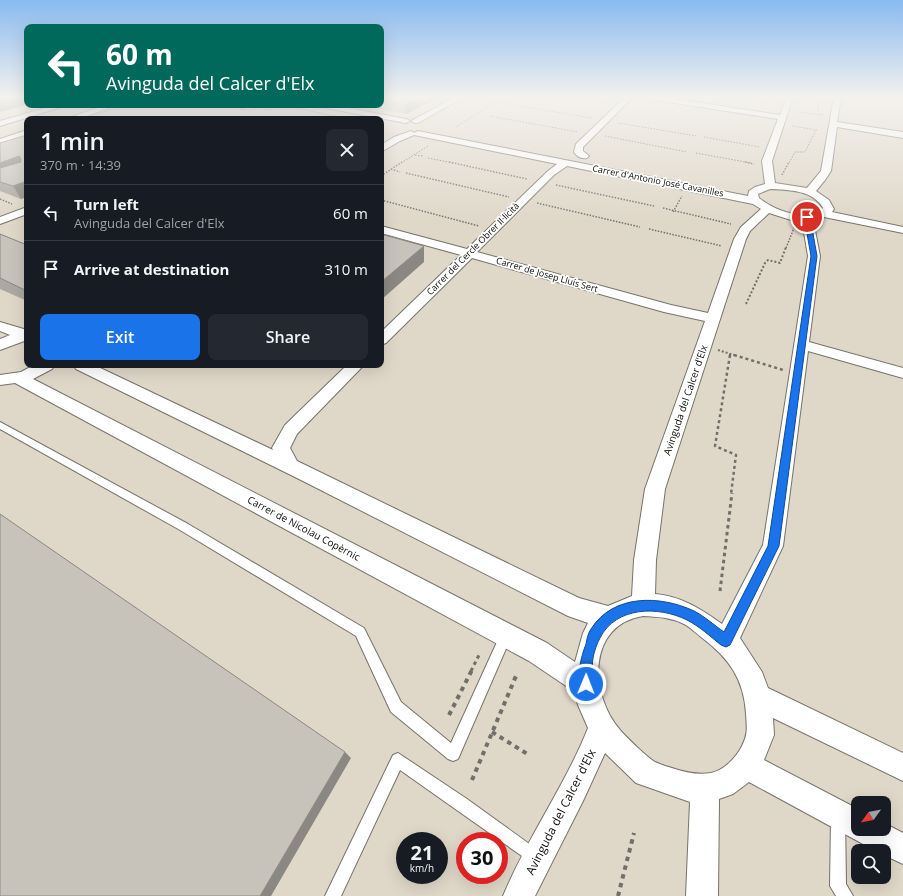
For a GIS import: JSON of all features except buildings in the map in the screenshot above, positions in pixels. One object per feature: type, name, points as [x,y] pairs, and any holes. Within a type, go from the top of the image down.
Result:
[{"type":"street","points":[[0,142],[10,139]]},
{"type":"street","points":[[384,147],[398,139]]},
{"type":"street","name":"Carrer d'Antonio José Cavanilles","points":[[446,139],[570,158],[761,205],[801,221],[825,214]]},
{"type":"street","name":"Carrer d'Antonio José Cavanilles","points":[[570,158],[588,157],[578,152],[579,146],[586,139]]},
{"type":"street","points":[[764,187],[767,161],[775,139]]},
{"type":"street","points":[[809,192],[822,178],[826,171],[831,139]]},
{"type":"street","name":"Carrer del Cercle Obrer Il·licità","points":[[384,337],[551,173],[570,158]]},
{"type":"street","points":[[744,187],[795,188],[809,192],[827,203],[841,205]]},
{"type":"street","points":[[761,205],[754,199],[753,193],[764,187]]},
{"type":"street","points":[[827,203],[829,209],[825,214],[903,230]]},
{"type":"street","name":"Avinguda del Calcer d'Elx","points":[[643,605],[645,560],[655,489],[740,239],[761,205]]},
{"type":"street","points":[[0,221],[24,211]]},
{"type":"street","points":[[726,641],[774,546],[814,256],[801,221]]},
{"type":"street","name":"Carrer de Josep Lluís Sert","points":[[384,230],[669,309],[713,318]]},
{"type":"street","points":[[0,326],[24,335]]},
{"type":"street","points":[[0,345],[24,337]]},
{"type":"street","points":[[801,344],[903,373]]},
{"type":"street","points":[[9,379],[42,368]]},
{"type":"street","points":[[87,368],[290,466],[576,608],[609,618]]},
{"type":"street","points":[[290,466],[281,448],[291,430],[353,368]]},
{"type":"street","name":"Carrer de Nicolau Copèrnic","points":[[9,379],[506,635],[538,652],[586,684]]},
{"type":"street","points":[[643,605],[664,606],[691,615],[726,641],[734,650],[753,681],[758,697],[761,735],[747,766],[723,784],[705,788],[691,788],[646,773],[610,739],[591,705],[586,684],[587,658],[595,633],[609,618],[630,607],[643,605]]},
{"type":"street","points":[[758,697],[903,767]]},
{"type":"street","name":"Avinguda del Calcer d'Elx","points":[[519,896],[536,858],[592,755],[602,727]]},
{"type":"street","points":[[747,766],[848,820]]},
{"type":"street","points":[[702,896],[705,788]]},
{"type":"street","points":[[878,836],[903,849]]},
{"type":"lane","points":[[0,425],[184,527],[360,632],[396,707],[453,754],[506,635]]},
{"type":"lane","points":[[333,896],[398,760],[536,858]]},
{"type":"lane","points":[[845,896],[838,886],[837,854],[848,820]]},
{"type":"path","points":[[618,139],[687,152]]},
{"type":"path","points":[[715,139],[763,147]]},
{"type":"path","points":[[780,179],[795,152],[804,152],[811,139]]},
{"type":"path","points":[[384,174],[430,144]]},
{"type":"path","points":[[696,153],[756,164]]},
{"type":"path","points":[[414,155],[422,156]]},
{"type":"path","points":[[428,158],[532,180]]},
{"type":"path","points":[[391,169],[400,172]]},
{"type":"path","points":[[406,173],[514,198]]},
{"type":"path","points":[[550,184],[654,206]]},
{"type":"path","points":[[673,212],[685,192]]},
{"type":"path","points":[[384,201],[483,227]]},
{"type":"path","points":[[532,202],[640,227]]},
{"type":"path","points":[[663,208],[673,212],[731,224]]},
{"type":"path","points":[[746,304],[765,263],[768,260],[780,262],[801,221]]},
{"type":"path","points":[[649,229],[722,246]]},
{"type":"path","points":[[718,350],[789,372]]},
{"type":"path","points":[[720,591],[736,455],[715,446],[730,354]]},
{"type":"path","points":[[450,715],[479,655]]},
{"type":"path","points":[[472,780],[516,676]]},
{"type":"path","points":[[492,732],[529,755]]},
{"type":"path","points":[[618,896],[634,833]]},
{"type":"shaded area","points":[[0,139],[24,139],[24,368],[384,368],[384,139],[903,139],[903,896],[0,896]]},
{"type":"route","points":[[586,684],[587,658],[595,633],[609,618],[630,607],[643,605],[664,606],[691,615],[726,641],[774,546],[780,491],[790,432],[814,256],[807,217]]}]
